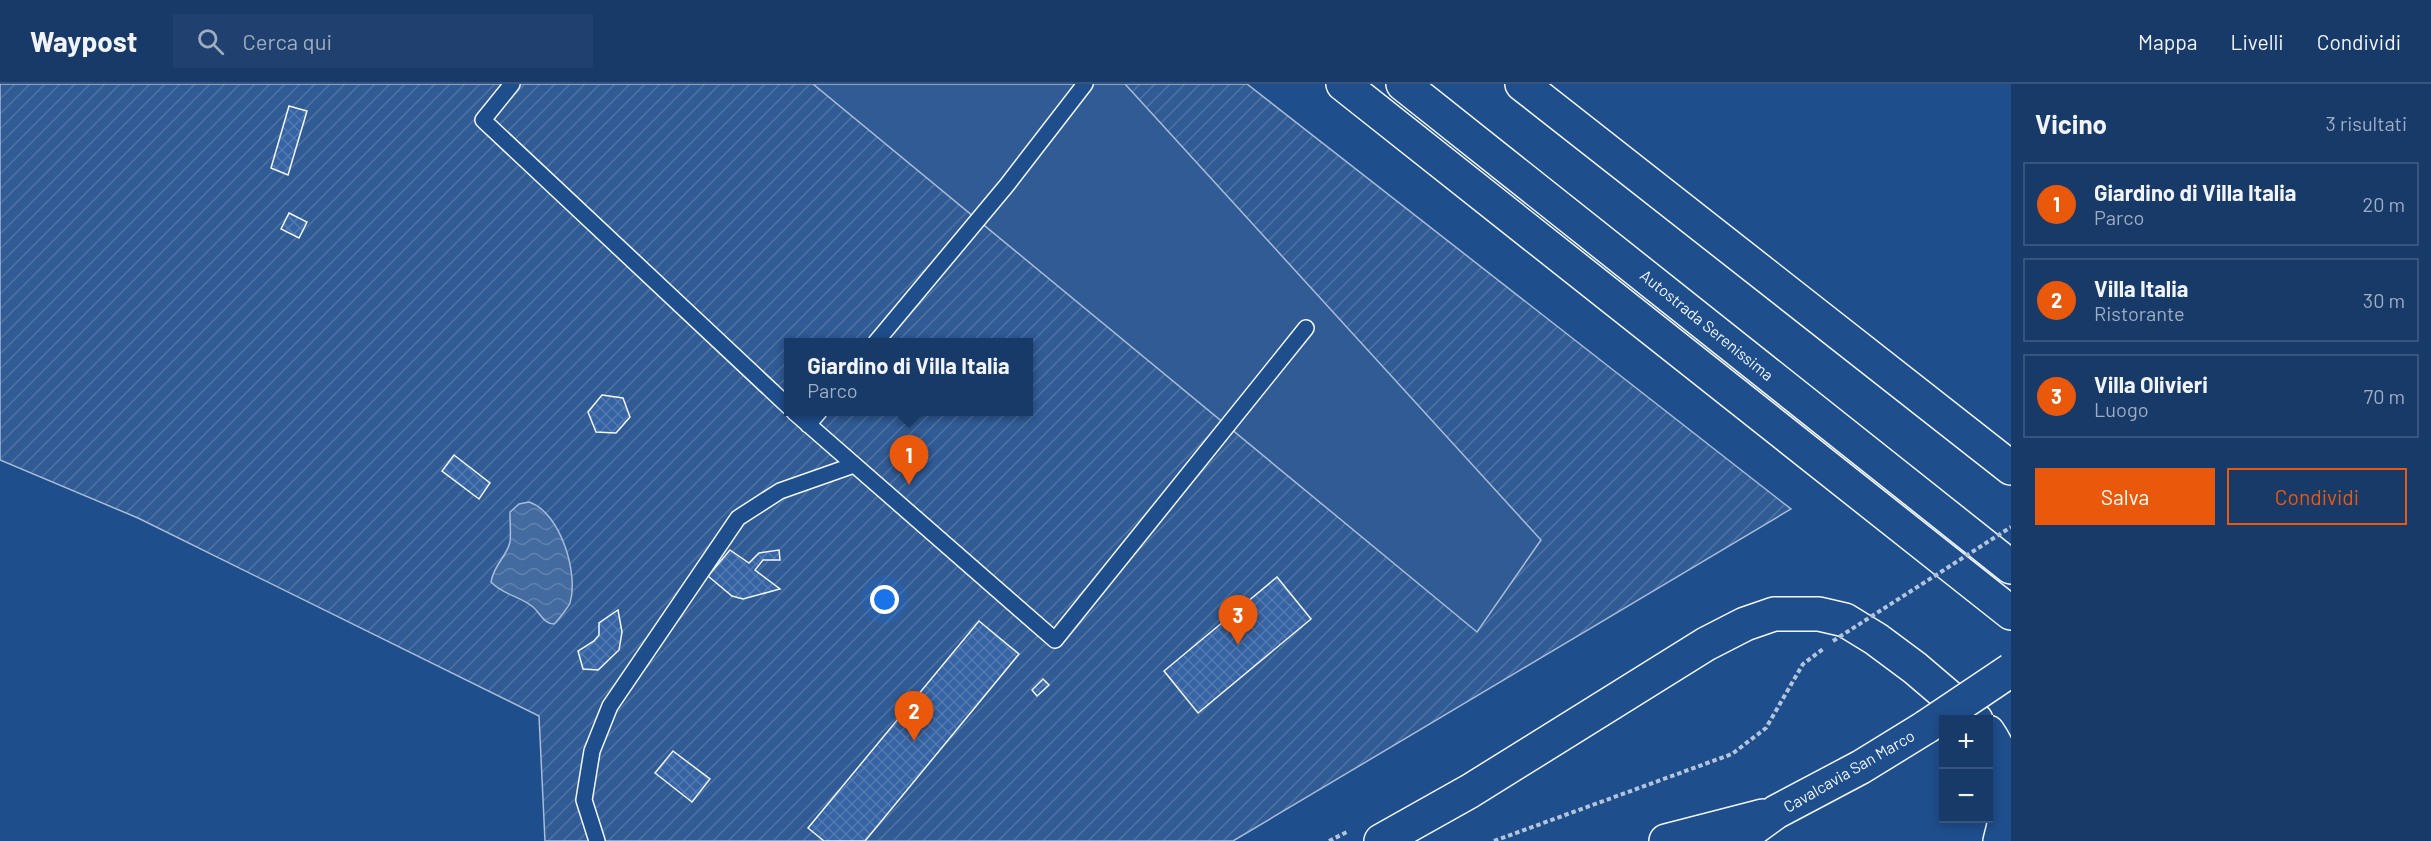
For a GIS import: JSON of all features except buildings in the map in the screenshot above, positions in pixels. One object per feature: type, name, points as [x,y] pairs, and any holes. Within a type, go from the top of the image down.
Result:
[{"type":"main road","points":[[1343,84],[2011,613]]},
{"type":"main road","name":"Autostrada Serenissima","points":[[1402,84],[2011,567]]},
{"type":"main road","points":[[1522,84],[2011,468]]},
{"type":"main road","points":[[1370,834],[1470,790],[1706,644],[1745,624],[1774,614],[1819,614],[1845,620],[1876,639],[1915,668],[1970,715]]},
{"type":"main road","name":"Cavalcavia San Marco","points":[[1736,841],[1776,812],[1861,767],[1926,727],[2011,670]]},
{"type":"main road","points":[[1993,738],[2009,774],[2009,802],[2000,841]]},
{"type":"main road","name":"Cavalcavia San Marco","points":[[1666,841],[1776,812]]},
{"type":"lane","points":[[513,84],[483,120],[784,402]]},
{"type":"lane","points":[[879,338],[1007,185],[1085,84]]},
{"type":"lane","points":[[799,416],[1055,640],[1306,328]]},
{"type":"lane","points":[[808,425],[815,416]]},
{"type":"lane","points":[[597,841],[584,800],[592,751],[610,706],[738,518],[780,491],[854,465]]},
{"type":"path","points":[[1494,841],[1732,754],[1766,728],[1803,664],[1833,641],[2011,527]]},
{"type":"path","points":[[1329,841],[1370,834]]},
{"type":"shaded area","points":[[0,84],[1247,84],[1791,509],[1233,841],[545,841],[539,716],[138,518],[0,460]]},
{"type":"shaded area","points":[[813,84],[1125,84],[1541,540],[1477,632]]},
{"type":"water","points":[[529,502],[540,508],[550,518],[558,530],[569,560],[572,576],[570,603],[554,624],[545,620],[528,603],[501,590],[491,582],[510,542],[510,512],[519,504]]},
{"type":"place","name":"Giardino di Villa Italia","points":[[909,485]]},
{"type":"place","name":"Villa Olivieri","points":[[1238,645]]},
{"type":"place","name":"Villa Italia","points":[[914,741]]}]
